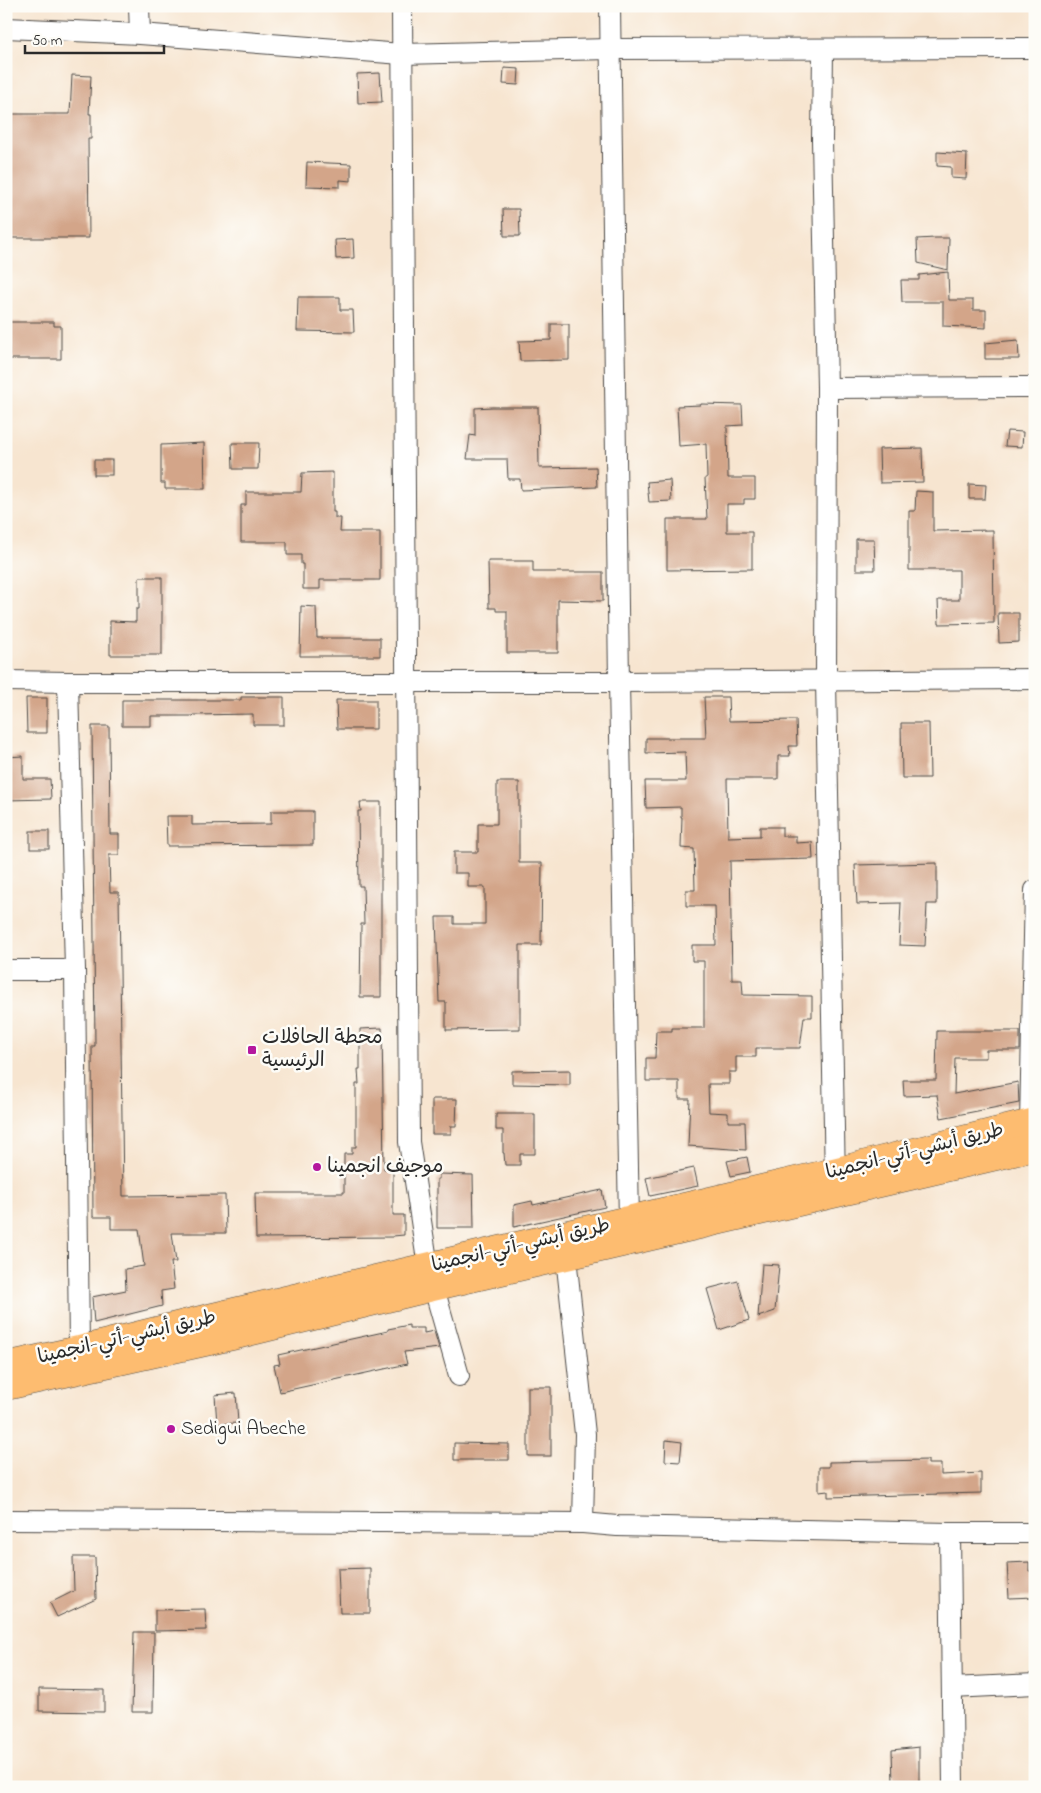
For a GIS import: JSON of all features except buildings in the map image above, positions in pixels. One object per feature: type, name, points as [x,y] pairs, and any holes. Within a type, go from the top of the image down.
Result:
[{"type":"highway","points":[[6,1386],[230,1325],[430,1277],[566,1257],[1033,1131]]},
{"type":"highway","name":"طريق أبشي-أتي-انجمينا","points":[[430,1277],[629,1221],[835,1183]]},
{"type":"highway","name":"طريق أبشي-أتي-انجمينا","points":[[6,1366],[79,1350],[230,1325]]},
{"type":"street","points":[[139,6],[140,34]]},
{"type":"street","points":[[402,6],[409,1142],[430,1277],[459,1376]]},
{"type":"street","points":[[610,6],[619,682],[629,1221]]},
{"type":"street","points":[[6,28],[140,34],[402,54],[610,49],[1035,48]]},
{"type":"street","points":[[823,49],[822,140],[827,388],[826,680],[835,1183]]},
{"type":"street","points":[[827,388],[1035,387]]},
{"type":"street","points":[[6,681],[619,682],[1035,679]]},
{"type":"street","points":[[68,682],[75,970],[79,1350]]},
{"type":"street","points":[[1033,1131],[1035,890]]},
{"type":"street","points":[[6,970],[75,970]]},
{"type":"street","points":[[566,1257],[585,1434],[583,1523]]},
{"type":"street","points":[[6,1520],[583,1523],[617,1526],[950,1533],[1035,1532]]},
{"type":"street","points":[[950,1533],[953,1787]]},
{"type":"street","points":[[952,1688],[1035,1684]]},
{"type":"place","name":"محطة الحافلات الرئيسية","points":[[252,1050]]},
{"type":"place","name":"موجيف انجمينا","points":[[317,1167]]},
{"type":"place","name":"Sedigui Abeche","points":[[171,1429]]}]
